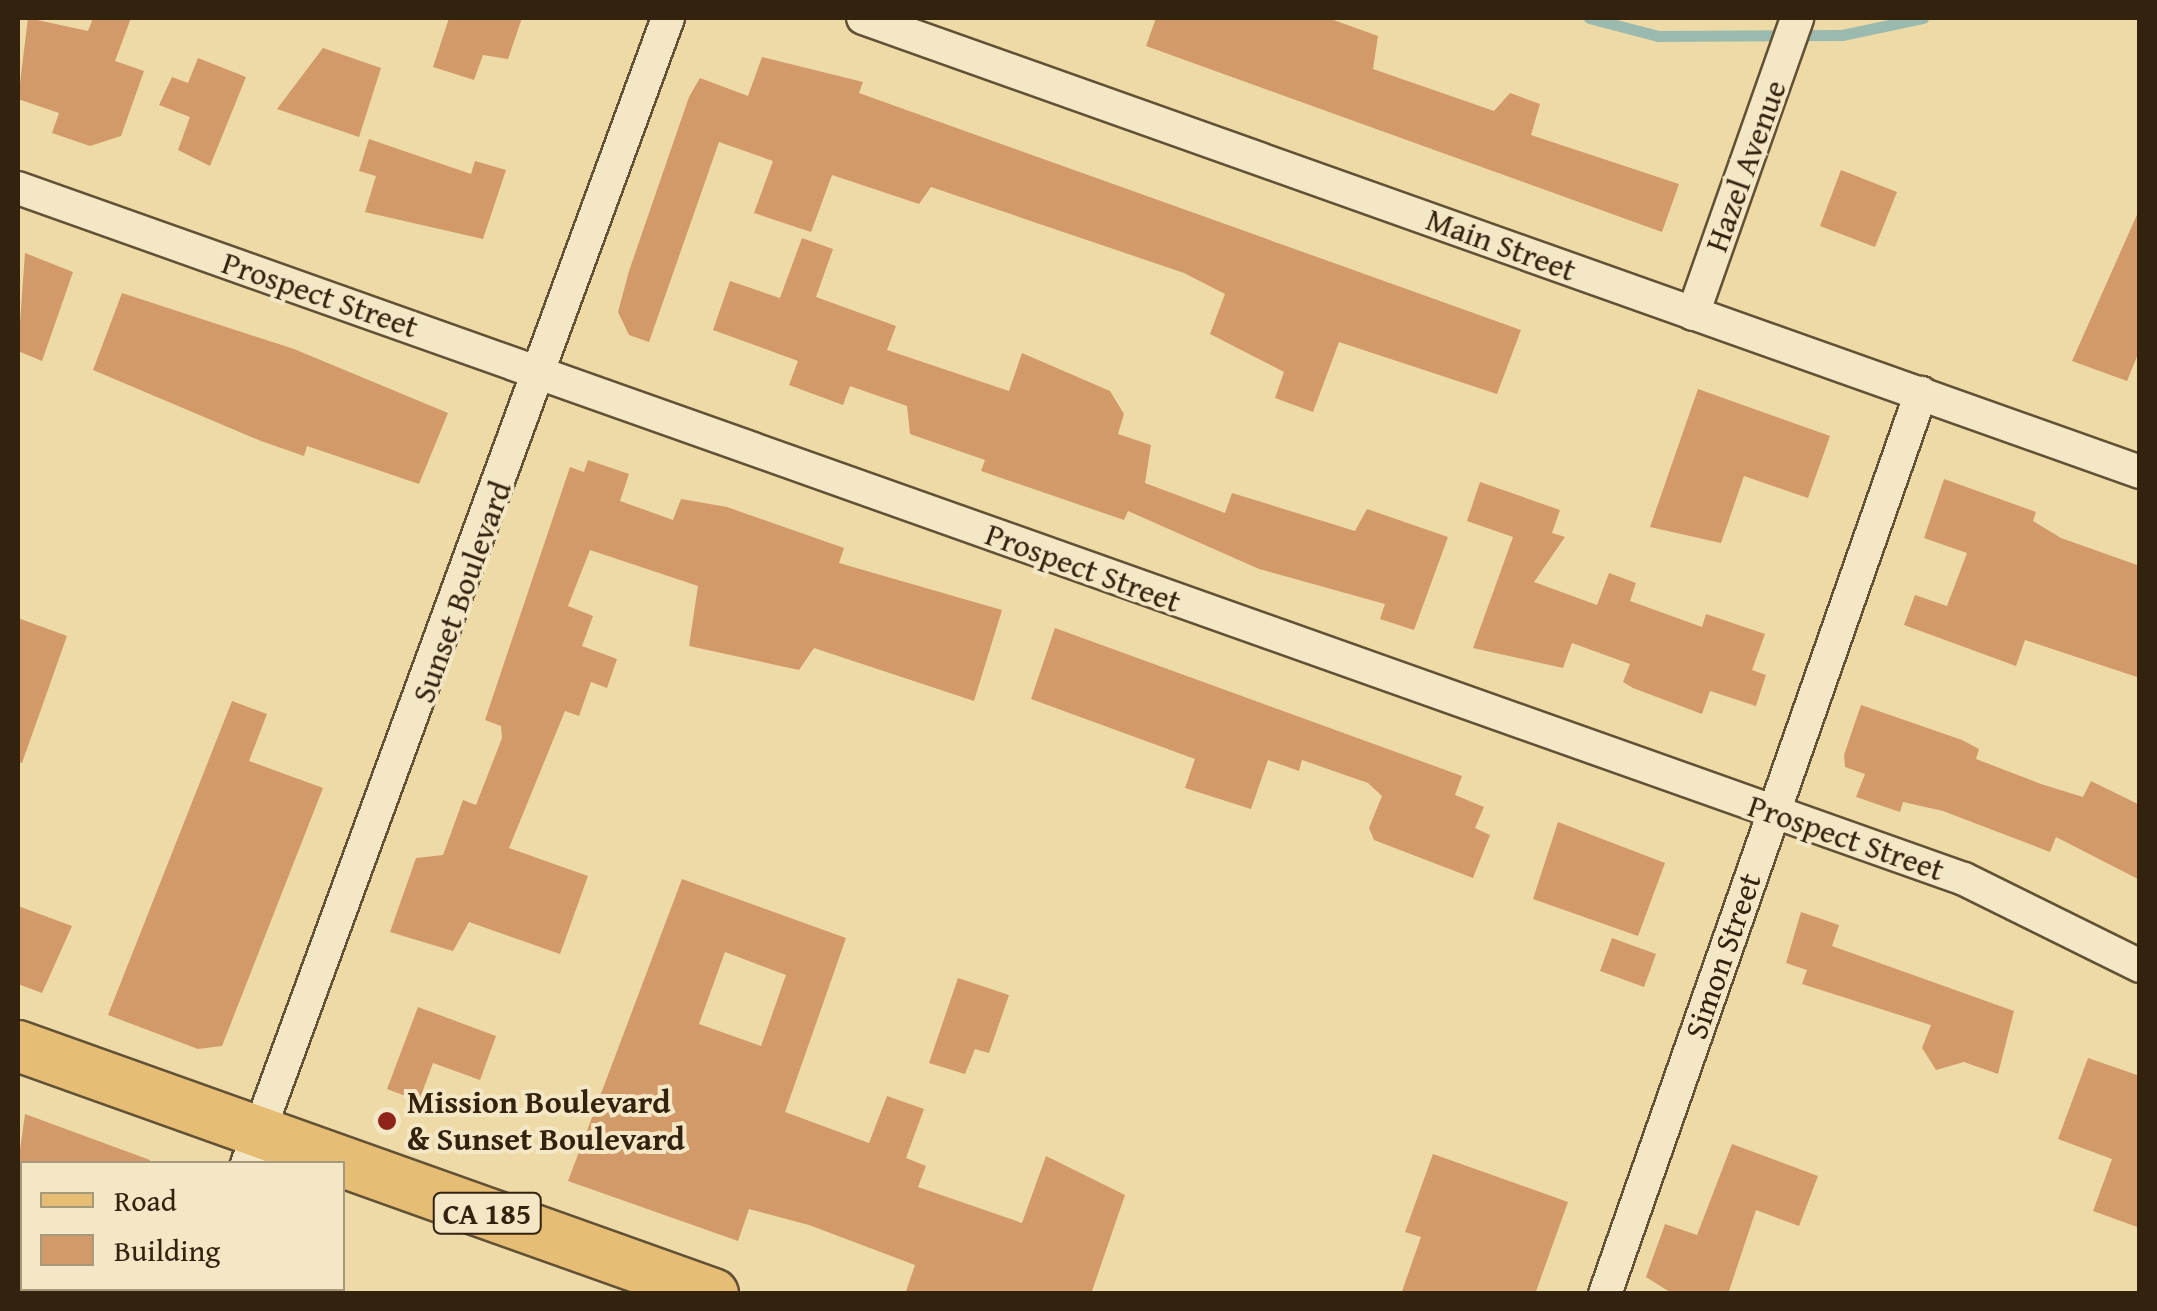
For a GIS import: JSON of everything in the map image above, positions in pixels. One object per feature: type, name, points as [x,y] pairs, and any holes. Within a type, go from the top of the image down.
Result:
[{"type":"main road","name":"CA 185","points":[[18,1046],[254,1148],[295,1161]]},
{"type":"main road","name":"CA 185","points":[[345,1177],[714,1294]]},
{"type":"street","name":"Sunset Boulevard","points":[[254,1148],[668,18]]},
{"type":"street","name":"Main Street","points":[[863,18],[2140,472]]},
{"type":"street","name":"Hazel Avenue","points":[[1693,314],[1752,157],[1797,18]]},
{"type":"street","name":"Prospect Street","points":[[18,188],[541,372],[1772,816],[1964,879],[2140,966]]},
{"type":"street","name":"Simon Street","points":[[1606,1294],[1922,394]]},
{"type":"building","points":[[28,18],[88,31],[93,18],[131,18],[115,61],[144,71],[121,136],[90,146],[52,133],[59,113],[18,99]]},
{"type":"building","points":[[449,18],[522,18],[508,59],[483,55],[474,80],[433,67]]},
{"type":"building","points":[[1156,18],[1328,18],[1378,36],[1373,69],[1494,111],[1510,93],[1540,104],[1531,135],[1679,184],[1662,232],[1146,46]]},
{"type":"building","points":[[323,48],[381,68],[359,137],[277,109]]},
{"type":"building","points":[[762,57],[863,82],[859,93],[1521,330],[1497,394],[1339,342],[1313,412],[1275,398],[1284,372],[1210,334],[1225,294],[1184,273],[931,187],[919,204],[832,175],[811,232],[754,213],[773,161],[719,142],[649,342],[629,335],[618,312],[689,97],[700,78],[748,96]]},
{"type":"building","points":[[198,58],[246,77],[210,166],[178,150],[190,117],[159,105],[172,77],[188,83]]},
{"type":"building","points":[[369,139],[471,174],[475,161],[506,170],[483,239],[365,212],[376,176],[359,171]]},
{"type":"building","points":[[1841,170],[1897,192],[1875,247],[1820,226]]},
{"type":"building","points":[[2140,208],[2140,349],[2127,381],[2072,361]]},
{"type":"building","points":[[802,238],[833,249],[816,297],[896,326],[887,350],[1009,391],[1022,353],[1110,391],[1124,414],[1118,434],[1151,445],[1145,483],[1225,513],[1232,493],[1355,531],[1367,509],[1448,537],[1414,630],[1380,619],[1385,604],[1259,569],[1128,511],[1124,520],[981,471],[985,460],[910,434],[907,406],[850,386],[843,405],[789,385],[798,361],[713,330],[730,281],[780,298]]},
{"type":"building","points":[[25,253],[73,272],[42,361],[18,351]]},
{"type":"building","points":[[122,293],[294,349],[448,413],[419,484],[307,446],[304,456],[261,441],[93,370]]},
{"type":"building","points":[[1698,389],[1830,436],[1808,498],[1744,476],[1721,543],[1650,527]]},
{"type":"building","points":[[588,460],[629,474],[620,501],[673,520],[681,499],[727,507],[844,548],[839,563],[1002,610],[974,701],[814,648],[799,670],[689,646],[698,586],[590,550],[568,606],[593,616],[582,646],[617,659],[607,688],[591,682],[579,716],[565,711],[509,848],[588,876],[560,954],[469,922],[453,951],[390,932],[416,858],[443,855],[463,800],[476,805],[502,738],[501,726],[485,720],[570,467],[584,472]]},
{"type":"building","points":[[1944,479],[2036,512],[2033,521],[2061,538],[2140,566],[2140,678],[2025,640],[2016,666],[1904,625],[1915,595],[1947,606],[1967,553],[1924,538]]},
{"type":"building","points":[[1480,482],[1560,510],[1552,533],[1565,537],[1534,582],[1597,605],[1609,573],[1636,583],[1630,601],[1702,627],[1706,614],[1765,634],[1752,670],[1766,675],[1756,706],[1710,691],[1702,714],[1633,688],[1623,682],[1630,664],[1572,643],[1563,668],[1473,648],[1513,537],[1467,521]]},
{"type":"building","points":[[18,618],[67,636],[22,763],[18,762]]},
{"type":"building","points":[[1055,628],[1462,776],[1455,795],[1484,807],[1475,828],[1490,835],[1473,878],[1374,840],[1369,828],[1382,796],[1368,783],[1302,760],[1299,771],[1268,760],[1251,809],[1185,788],[1195,759],[1031,699]]},
{"type":"building","points":[[232,701],[267,714],[249,761],[323,788],[222,1046],[198,1049],[108,1015]]},
{"type":"building","points":[[1861,705],[1962,740],[1979,749],[1976,759],[2041,784],[2083,797],[2091,781],[2140,805],[2140,880],[2056,837],[2050,852],[1943,811],[1903,802],[1900,812],[1856,797],[1865,774],[1845,767],[1844,755]]},
{"type":"building","points":[[1558,822],[1665,863],[1638,936],[1533,899]]},
{"type":"building","points":[[682,879],[846,938],[785,1112],[869,1143],[887,1096],[924,1109],[906,1158],[926,1166],[918,1187],[1022,1223],[1046,1156],[1125,1195],[1091,1294],[905,1294],[915,1265],[809,1225],[749,1209],[738,1241],[568,1181]],"holes":[[[725,952],[786,975],[761,1046],[699,1024]]]},
{"type":"building","points":[[18,906],[72,926],[42,993],[18,984]]},
{"type":"building","points":[[1801,912],[1839,925],[1832,946],[2014,1011],[1998,1074],[1964,1062],[1936,1070],[1922,1048],[1931,1025],[1802,984],[1807,970],[1786,963]]},
{"type":"building","points":[[1612,938],[1656,954],[1644,987],[1600,971]]},
{"type":"building","points":[[958,978],[1009,995],[989,1053],[975,1049],[965,1074],[929,1063]]},
{"type":"building","points":[[418,1007],[496,1036],[480,1080],[433,1063],[419,1101],[387,1089]]},
{"type":"building","points":[[2088,1058],[2140,1076],[2140,1228],[2093,1211],[2112,1159],[2058,1139]]},
{"type":"building","points":[[25,1114],[150,1160],[20,1161],[18,1164]]},
{"type":"building","points":[[1732,1144],[1818,1176],[1799,1226],[1756,1210],[1728,1294],[1673,1294],[1646,1277],[1665,1224],[1697,1235]]},
{"type":"building","points":[[1433,1154],[1568,1202],[1535,1294],[1401,1294],[1421,1237],[1405,1232]]},
{"type":"waterway","points":[[1589,18],[1658,36],[1842,35],[1923,18]]},
{"type":"place","name":"Mission Boulevard & Sunset Boulevard","points":[[387,1121]]}]
